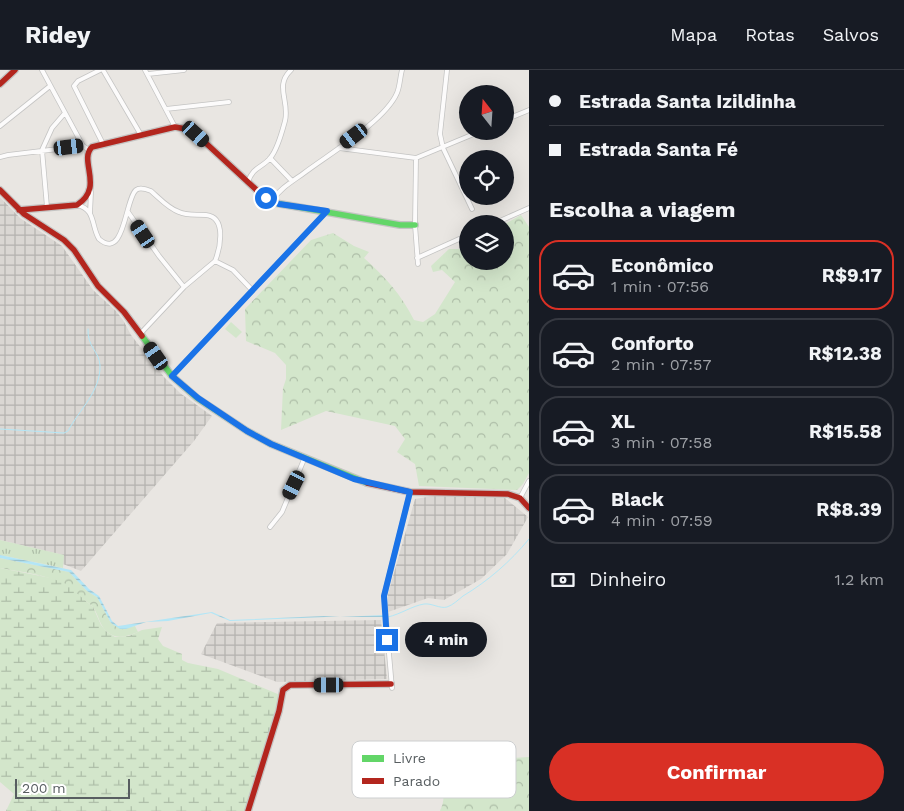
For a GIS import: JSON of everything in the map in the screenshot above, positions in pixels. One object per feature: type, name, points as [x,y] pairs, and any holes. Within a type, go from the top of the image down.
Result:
[{"type":"street","points":[[0,84],[15,70]]},
{"type":"street","points":[[42,70],[64,114],[83,146],[88,150],[91,190],[90,214]]},
{"type":"street","points":[[103,144],[74,88],[78,81],[101,70],[141,136]]},
{"type":"street","points":[[175,127],[147,72],[184,70]]},
{"type":"street","points":[[248,182],[252,171],[270,158],[284,123],[286,112],[282,83],[285,75],[291,70]]},
{"type":"street","points":[[272,201],[278,192],[369,125],[389,106],[398,91],[402,70]]},
{"type":"street","points":[[447,70],[440,134],[444,148],[472,209]]},
{"type":"street","points":[[0,126],[50,86]]},
{"type":"street","points":[[166,109],[229,102]]},
{"type":"street","points":[[514,116],[529,110]]},
{"type":"street","points":[[47,207],[42,150],[52,128],[64,114]]},
{"type":"street","points":[[88,150],[103,144],[175,127],[185,128],[191,130],[262,195],[279,204],[400,225],[415,225]]},
{"type":"street","points":[[339,148],[416,158],[461,140]]},
{"type":"street","points":[[0,157],[83,146]]},
{"type":"street","points":[[270,158],[292,181]]},
{"type":"street","points":[[416,158],[415,225],[418,264]]},
{"type":"street","points":[[19,210],[77,205],[86,208],[90,214],[97,237],[102,242],[114,242],[119,236],[134,193],[141,188],[151,191],[179,213],[209,215],[215,221],[220,229],[220,247],[215,261],[184,287],[140,333]]},
{"type":"street","points":[[0,190],[19,210],[69,244],[98,286],[120,307],[172,376],[198,398],[247,431],[271,444],[354,479],[410,492],[502,493],[520,498],[529,508]]},
{"type":"street","points":[[77,205],[85,200],[91,190]]},
{"type":"street","points":[[513,215],[529,208]]},
{"type":"street","points":[[172,376],[327,211]]},
{"type":"street","points":[[128,212],[184,287]]},
{"type":"street","points":[[417,258],[459,239]]},
{"type":"street","points":[[215,261],[233,270],[252,290]]},
{"type":"street","points":[[270,527],[282,512],[305,457]]},
{"type":"street","points":[[520,498],[529,481]]},
{"type":"street","points":[[248,811],[286,687],[290,685],[392,686],[384,596],[410,492]]},
{"type":"shaded area","points":[[0,197],[20,218],[62,246],[93,290],[116,311],[131,335],[164,377],[180,393],[212,416],[194,441],[81,571],[63,564],[63,555],[0,540]]},
{"type":"shaded area","points":[[433,496],[505,498],[528,517],[507,554],[481,579],[444,600],[428,598],[388,612],[388,594],[415,499]]},
{"type":"shaded area","points":[[381,620],[387,679],[277,682],[201,654],[217,623]]},
{"type":"green space","points":[[521,215],[529,227],[529,473],[517,490],[419,486],[415,464],[397,452],[405,439],[395,426],[326,411],[281,430],[286,365],[275,353],[246,341],[245,309],[311,240],[333,233],[354,246],[369,252],[364,258],[392,287],[404,302],[414,320],[423,322],[435,314],[455,282],[442,270],[433,272],[431,266],[449,249],[459,249],[459,270],[514,270],[514,219]]},
{"type":"green space","points":[[231,322],[242,332],[236,338],[225,329]]},
{"type":"green space","points":[[0,540],[64,555],[63,568],[0,555]]},
{"type":"green space","points":[[0,558],[69,572],[87,591],[97,597],[111,623],[121,629],[135,626],[138,632],[122,637],[112,635],[104,629],[91,605],[71,590],[49,578],[0,568]]},
{"type":"green space","points":[[0,568],[51,578],[66,584],[93,607],[101,625],[115,637],[129,636],[142,630],[162,627],[158,639],[163,646],[182,654],[182,660],[218,669],[280,695],[245,811],[6,811],[14,794],[0,782]]},
{"type":"green space","points":[[529,757],[529,811],[440,811],[443,798],[516,798],[516,758]]},
{"type":"water","points":[[0,555],[71,570],[89,589],[99,596],[112,621],[118,626],[212,612],[230,620],[340,617],[230,621],[211,613],[168,621],[146,622],[126,629],[120,629],[111,623],[97,597],[87,591],[69,572],[0,558]]},
{"type":"water","points":[[384,615],[383,617],[340,617]]},
{"type":"waterway","points":[[0,429],[64,433],[68,431],[93,392],[99,374],[99,360],[89,340],[88,329]]},
{"type":"waterway","points":[[388,617],[424,604],[439,607],[451,605],[498,570],[529,539]]},
{"type":"traffic: fast","points":[[262,195],[275,203],[400,225],[415,225]]},
{"type":"traffic: fast","points":[[142,336],[172,376],[197,398],[247,431],[271,444],[367,483]]},
{"type":"traffic: jam","points":[[0,84],[15,70]]},
{"type":"traffic: jam","points":[[19,210],[77,205],[85,198],[89,190],[88,153],[92,147],[175,127],[186,129],[196,134],[262,195]]},
{"type":"traffic: jam","points":[[0,190],[24,214],[64,240],[74,250],[98,286],[124,312],[142,336]]},
{"type":"traffic: jam","points":[[367,483],[410,492],[508,494],[520,498],[529,508]]},
{"type":"traffic: jam","points":[[248,811],[279,711],[283,690],[290,685],[391,684]]},
{"type":"route","points":[[266,198],[279,204],[327,211],[172,376],[198,398],[247,431],[271,444],[365,483],[410,492],[384,596],[387,640]]}]
